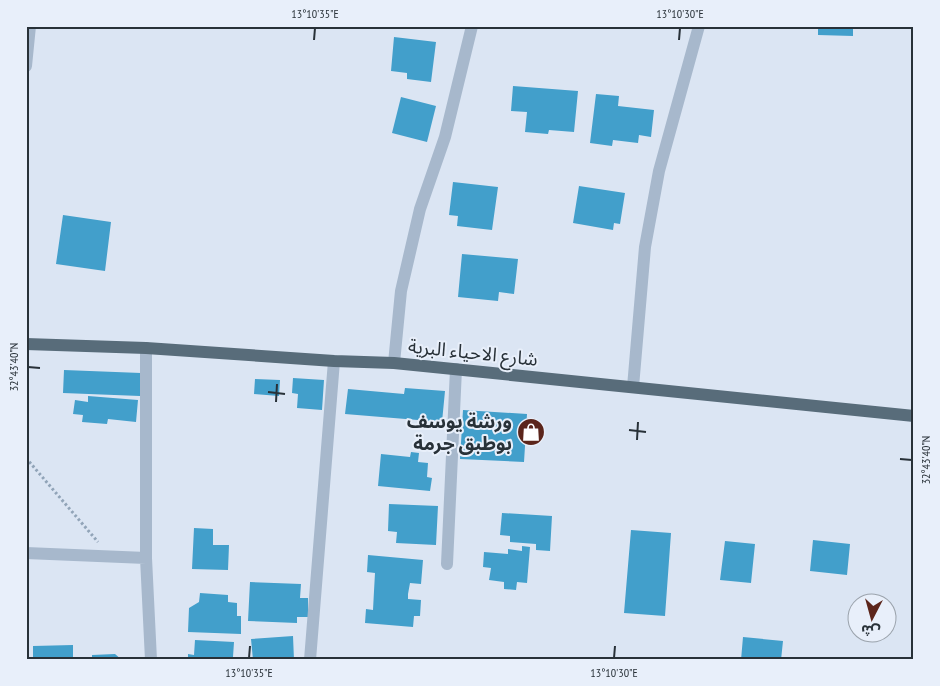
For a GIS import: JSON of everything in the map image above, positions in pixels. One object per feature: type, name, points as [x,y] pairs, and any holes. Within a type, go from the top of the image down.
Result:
[{"type":"main road","name":"شارع الاحياء البرية","points":[[26,344],[146,348],[334,361],[394,363],[914,416]]},
{"type":"street","points":[[26,66],[30,26]]},
{"type":"street","points":[[394,363],[401,292],[418,218],[445,137],[472,26]]},
{"type":"street","points":[[633,387],[646,237],[659,171],[700,26]]},
{"type":"street","points":[[146,348],[146,558],[150,660]]},
{"type":"street","points":[[310,660],[334,361]]},
{"type":"street","points":[[447,564],[456,369]]},
{"type":"street","points":[[26,553],[146,558]]},
{"type":"path","points":[[26,458],[112,557]]},
{"type":"building","points":[[818,26],[853,26],[853,36],[818,35]]},
{"type":"building","points":[[394,37],[436,42],[431,82],[407,79],[407,73],[391,71]]},
{"type":"building","points":[[513,86],[578,91],[574,132],[549,130],[548,134],[525,132],[527,112],[511,111]]},
{"type":"building","points":[[596,94],[619,96],[618,106],[654,110],[651,137],[639,135],[638,143],[613,140],[612,146],[590,143]]},
{"type":"building","points":[[401,97],[436,106],[427,142],[392,133]]},
{"type":"building","points":[[453,182],[498,187],[492,230],[457,226],[458,216],[449,215]]},
{"type":"building","points":[[579,186],[625,193],[620,224],[614,223],[613,230],[573,223]]},
{"type":"building","points":[[63,215],[111,222],[105,271],[56,264]]},
{"type":"building","points":[[462,254],[518,259],[514,294],[499,292],[498,301],[458,297]]},
{"type":"building","points":[[64,370],[141,373],[140,396],[63,393]]},
{"type":"building","points":[[293,378],[324,380],[322,410],[297,408],[298,394],[292,393]]},
{"type":"building","points":[[255,379],[280,380],[279,396],[254,394]]},
{"type":"building","points":[[405,388],[445,391],[442,422],[345,414],[348,389],[404,394]]},
{"type":"building","points":[[88,396],[138,400],[136,422],[108,419],[107,424],[82,422],[83,415],[73,414],[75,400],[88,402]]},
{"type":"building","points":[[463,410],[527,414],[524,462],[460,459]]},
{"type":"building","points":[[411,452],[419,453],[418,462],[428,463],[427,477],[432,478],[430,491],[378,486],[381,454],[410,457]]},
{"type":"building","points":[[389,504],[438,506],[436,545],[396,543],[397,532],[388,531]]},
{"type":"building","points":[[502,513],[552,516],[550,551],[536,550],[536,544],[510,542],[510,536],[500,535]]},
{"type":"building","points":[[194,528],[213,529],[213,545],[229,545],[228,570],[192,569]]},
{"type":"building","points":[[631,530],[671,533],[665,616],[624,613]]},
{"type":"building","points":[[813,540],[850,544],[847,575],[810,571]]},
{"type":"building","points":[[725,541],[755,544],[751,583],[720,580]]},
{"type":"building","points":[[522,546],[530,547],[527,583],[517,582],[516,590],[504,589],[504,582],[489,580],[491,568],[483,567],[484,552],[508,554],[508,549],[522,551]]},
{"type":"building","points":[[368,555],[423,560],[421,584],[410,583],[408,594],[408,599],[421,600],[420,616],[414,616],[413,627],[365,623],[366,609],[373,610],[375,573],[367,572]]},
{"type":"building","points":[[250,582],[301,584],[300,598],[308,598],[308,617],[297,617],[297,623],[248,621]]},
{"type":"building","points":[[200,593],[228,595],[228,602],[237,603],[237,616],[241,616],[241,634],[188,632],[189,608],[199,602]]},
{"type":"building","points":[[293,636],[294,660],[253,660],[251,639]]},
{"type":"building","points":[[743,637],[783,641],[781,660],[741,660]]},
{"type":"building","points":[[195,640],[234,642],[233,657],[228,657],[228,660],[188,660],[188,654],[194,655]]},
{"type":"building","points":[[73,645],[73,660],[33,660],[33,646]]},
{"type":"building","points":[[115,654],[122,660],[92,660],[92,655]]},
{"type":"place","name":"ورشة يوسف بوطبق جرمة","points":[[531,432]]}]
